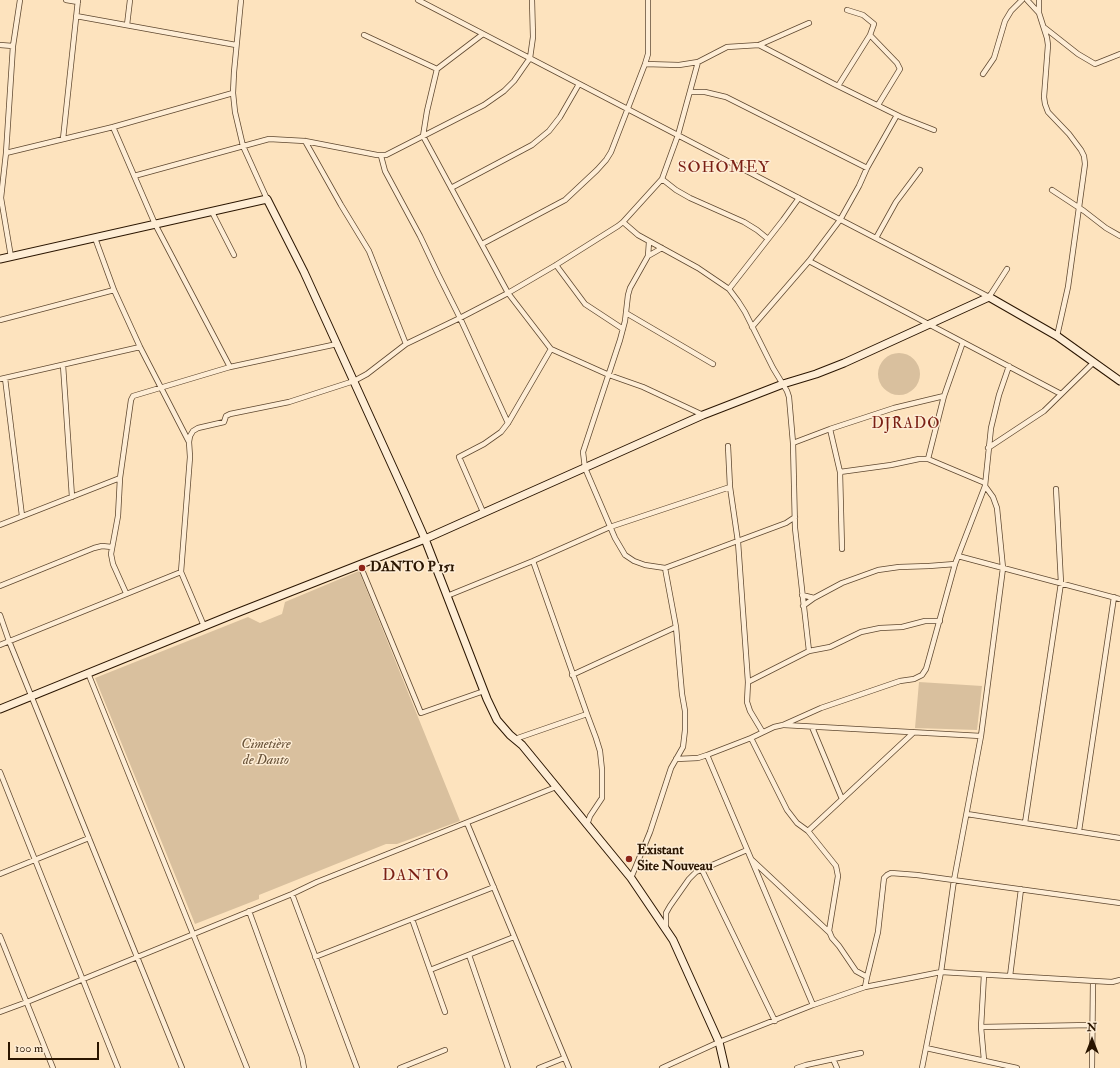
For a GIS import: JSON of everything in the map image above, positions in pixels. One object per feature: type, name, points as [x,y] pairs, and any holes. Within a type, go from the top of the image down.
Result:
[{"type":"street","points":[[11,257],[0,198],[6,153],[13,46],[20,0]]},
{"type":"street","points":[[63,139],[78,1],[66,0]]},
{"type":"street","points":[[127,25],[130,0]]},
{"type":"street","points":[[241,0],[233,93],[235,112],[243,146],[267,199],[304,272],[425,539],[484,691],[497,720],[522,745],[631,878],[666,930],[677,947],[719,1042],[725,1068]]},
{"type":"street","points":[[418,0],[989,297],[1057,336],[1120,382]]},
{"type":"street","points":[[134,176],[269,138],[305,141],[381,156],[386,155],[496,98],[514,81],[530,58],[533,37],[532,0]]},
{"type":"street","points":[[482,244],[565,200],[606,160],[611,152],[628,110],[648,54],[648,0]]},
{"type":"street","points":[[983,74],[994,58],[1005,21],[1011,11],[1022,0]]},
{"type":"street","points":[[1027,0],[1039,13],[1045,28],[1048,45],[1044,97],[1045,104],[1048,112],[1076,142],[1084,156],[1085,164],[1068,287],[1057,336]]},
{"type":"street","points":[[1039,0],[1039,13]]},
{"type":"street","points":[[838,86],[870,35],[874,24],[863,15],[847,10]]},
{"type":"street","points":[[76,16],[236,45]]},
{"type":"street","points":[[645,64],[679,65],[698,62],[727,47],[759,44],[809,23]]},
{"type":"street","points":[[1045,28],[1078,54],[1095,64],[1120,54]]},
{"type":"street","points":[[483,34],[437,69],[426,111],[423,136],[508,292],[551,350],[609,375],[643,387],[703,415]]},
{"type":"street","points":[[364,35],[437,69]]},
{"type":"street","points":[[870,35],[897,62],[900,69],[878,106]]},
{"type":"street","points":[[759,44],[878,106],[934,130]]},
{"type":"street","points":[[0,45],[13,46]]},
{"type":"street","points":[[204,626],[181,572],[190,457],[189,442],[193,431],[198,428],[224,422],[226,416],[230,414],[289,402],[354,381],[367,374],[406,344],[460,318],[508,292],[556,265],[623,222],[662,179],[678,135],[698,62]]},
{"type":"street","points":[[451,188],[532,145],[549,130],[560,117],[579,84]]},
{"type":"street","points":[[690,92],[706,92],[726,97],[867,168]]},
{"type":"street","points":[[6,153],[112,127],[233,93]]},
{"type":"street","points":[[752,327],[809,261],[840,220],[897,115]]},
{"type":"street","points":[[112,127],[155,224],[230,367]]},
{"type":"street","points":[[305,141],[369,251],[406,344]]},
{"type":"street","points":[[381,156],[385,171],[411,218],[460,318],[508,423]]},
{"type":"street","points":[[876,238],[896,202],[920,170]]},
{"type":"street","points":[[662,179],[676,190],[690,198],[751,226],[768,239]]},
{"type":"street","points":[[1052,190],[1106,228],[1120,236]]},
{"type":"street","points":[[729,289],[799,198]]},
{"type":"street","points":[[0,259],[267,199]]},
{"type":"street","points":[[212,212],[234,255]]},
{"type":"street","points":[[623,222],[650,242],[698,268],[729,289],[738,301],[789,397],[793,443],[795,528],[809,651]]},
{"type":"street","points":[[95,238],[114,290],[140,347],[189,442]]},
{"type":"street","points":[[650,242],[648,256],[630,288],[623,329],[583,452],[585,468],[610,528],[622,551],[634,561],[645,565],[665,568],[738,542],[786,523],[795,517]]},
{"type":"street","points":[[648,256],[662,248]]},
{"type":"street","points":[[809,261],[931,324],[1061,394]]},
{"type":"street","points":[[556,265],[585,304],[623,329]]},
{"type":"street","points":[[0,709],[204,626],[425,539],[703,415],[783,384],[816,374],[844,363],[989,297],[1006,269]]},
{"type":"street","points":[[0,320],[114,290]]},
{"type":"street","points":[[626,313],[713,364]]},
{"type":"street","points":[[928,459],[944,396],[963,342]]},
{"type":"street","points":[[126,593],[111,560],[118,516],[120,478],[131,399],[134,394],[160,388],[230,367],[337,344]]},
{"type":"street","points":[[22,516],[3,379],[140,347]]},
{"type":"street","points":[[483,512],[459,456],[494,438],[508,423],[551,350]]},
{"type":"street","points":[[988,448],[1036,417],[1094,362]]},
{"type":"street","points":[[63,365],[72,497]]},
{"type":"street","points":[[783,725],[821,708],[900,681],[914,679],[922,675],[926,669],[955,564],[985,484],[988,448],[994,412],[1009,366]]},
{"type":"street","points":[[793,443],[894,408],[944,396]]},
{"type":"street","points":[[830,429],[840,472],[842,550]]},
{"type":"street","points":[[728,446],[730,487],[738,542],[748,682],[747,702],[750,711],[762,731]]},
{"type":"street","points":[[840,472],[890,465],[919,458],[928,459],[985,484],[993,497],[997,508],[1003,568],[981,736],[954,880],[941,972],[922,1068]]},
{"type":"street","points":[[0,525],[120,478]]},
{"type":"street","points":[[447,596],[610,528],[730,487]]},
{"type":"street","points":[[1025,823],[1061,583],[1056,490]]},
{"type":"street","points":[[786,523],[795,528]]},
{"type":"street","points":[[0,586],[94,548],[102,546],[112,547]]},
{"type":"street","points":[[958,556],[1120,599]]},
{"type":"street","points":[[533,561],[600,751],[602,798],[590,816],[587,825]]},
{"type":"street","points":[[803,606],[814,598],[842,583],[878,570],[899,567],[955,564]]},
{"type":"street","points":[[360,565],[421,713],[484,691]]},
{"type":"street","points":[[631,878],[650,832],[671,768],[683,747],[686,730],[676,627],[665,568]]},
{"type":"street","points":[[0,645],[181,572]]},
{"type":"street","points":[[802,595],[814,598]]},
{"type":"street","points":[[1078,831],[1114,597]]},
{"type":"street","points":[[0,614],[9,641],[182,1068]]},
{"type":"street","points":[[748,682],[809,651],[830,647],[861,632],[880,628],[902,627],[925,621],[940,621]]},
{"type":"street","points":[[572,675],[676,627]]},
{"type":"street","points":[[88,674],[247,1068]]},
{"type":"street","points":[[515,739],[587,714]]},
{"type":"street","points":[[676,759],[698,758],[751,738],[774,726],[783,725],[981,736]]},
{"type":"street","points":[[812,727],[842,799]]},
{"type":"street","points":[[808,831],[913,733]]},
{"type":"street","points":[[751,738],[787,810],[797,823],[808,831],[836,866],[836,888],[829,931],[830,934]]},
{"type":"street","points":[[707,755],[813,1005]]},
{"type":"street","points":[[0,772],[118,1068]]},
{"type":"street","points":[[0,1012],[292,894],[317,882],[556,788]]},
{"type":"street","points":[[967,814],[1120,838]]},
{"type":"street","points":[[467,823],[568,1068]]},
{"type":"street","points":[[0,874],[89,838]]},
{"type":"street","points":[[666,930],[666,914],[689,878],[696,872],[747,850]]},
{"type":"street","points":[[751,859],[830,934],[856,971],[867,977]]},
{"type":"street","points":[[702,870],[775,1021]]},
{"type":"street","points":[[865,987],[878,932],[884,878],[887,875],[917,875],[1120,903]]},
{"type":"street","points":[[316,957],[494,887]]},
{"type":"street","points":[[1010,976],[1021,889]]},
{"type":"street","points":[[292,894],[357,1068]]},
{"type":"street","points":[[249,911],[302,1057],[304,1068]]},
{"type":"street","points":[[412,919],[445,1012]]},
{"type":"street","points":[[0,936],[53,1068]]},
{"type":"street","points":[[430,970],[514,937]]},
{"type":"street","points":[[469,955],[508,1068]]},
{"type":"street","points":[[662,1068],[719,1042],[813,1005],[865,987],[941,972],[1112,982],[1120,980]]},
{"type":"street","points":[[984,975],[981,1027],[984,1060]]},
{"type":"street","points":[[1092,1068],[1093,981]]},
{"type":"street","points":[[981,1027],[1092,1025]]},
{"type":"street","points":[[926,1048],[1017,1068]]},
{"type":"street","points":[[400,1068],[445,1050]]},
{"type":"street","points":[[797,1068],[861,1053]]},
{"type":"street","points":[[539,1068],[564,1058]]},
{"type":"street","points":[[833,1059],[836,1068]]},
{"type":"green space","points":[[899,353],[914,359],[920,374],[914,389],[899,395],[884,389],[878,374],[884,359]]},
{"type":"green space","name":"Cimetière de Danto","points":[[359,571],[460,821],[397,844],[386,844],[259,895],[259,899],[195,924],[95,678],[248,617],[260,623],[282,614],[285,602]]},
{"type":"green space","points":[[919,682],[982,686],[977,730],[915,728]]},
{"type":"place","name":"DANTO P 151","points":[[362,568]]},
{"type":"place","name":"Existant Site Nouveau","points":[[629,859]]},
{"type":"district","name":"SOHOMEY","points":[[724,169]]},
{"type":"district","name":"DJRADO","points":[[906,425]]},
{"type":"district","name":"DANTO","points":[[416,877]]}]
